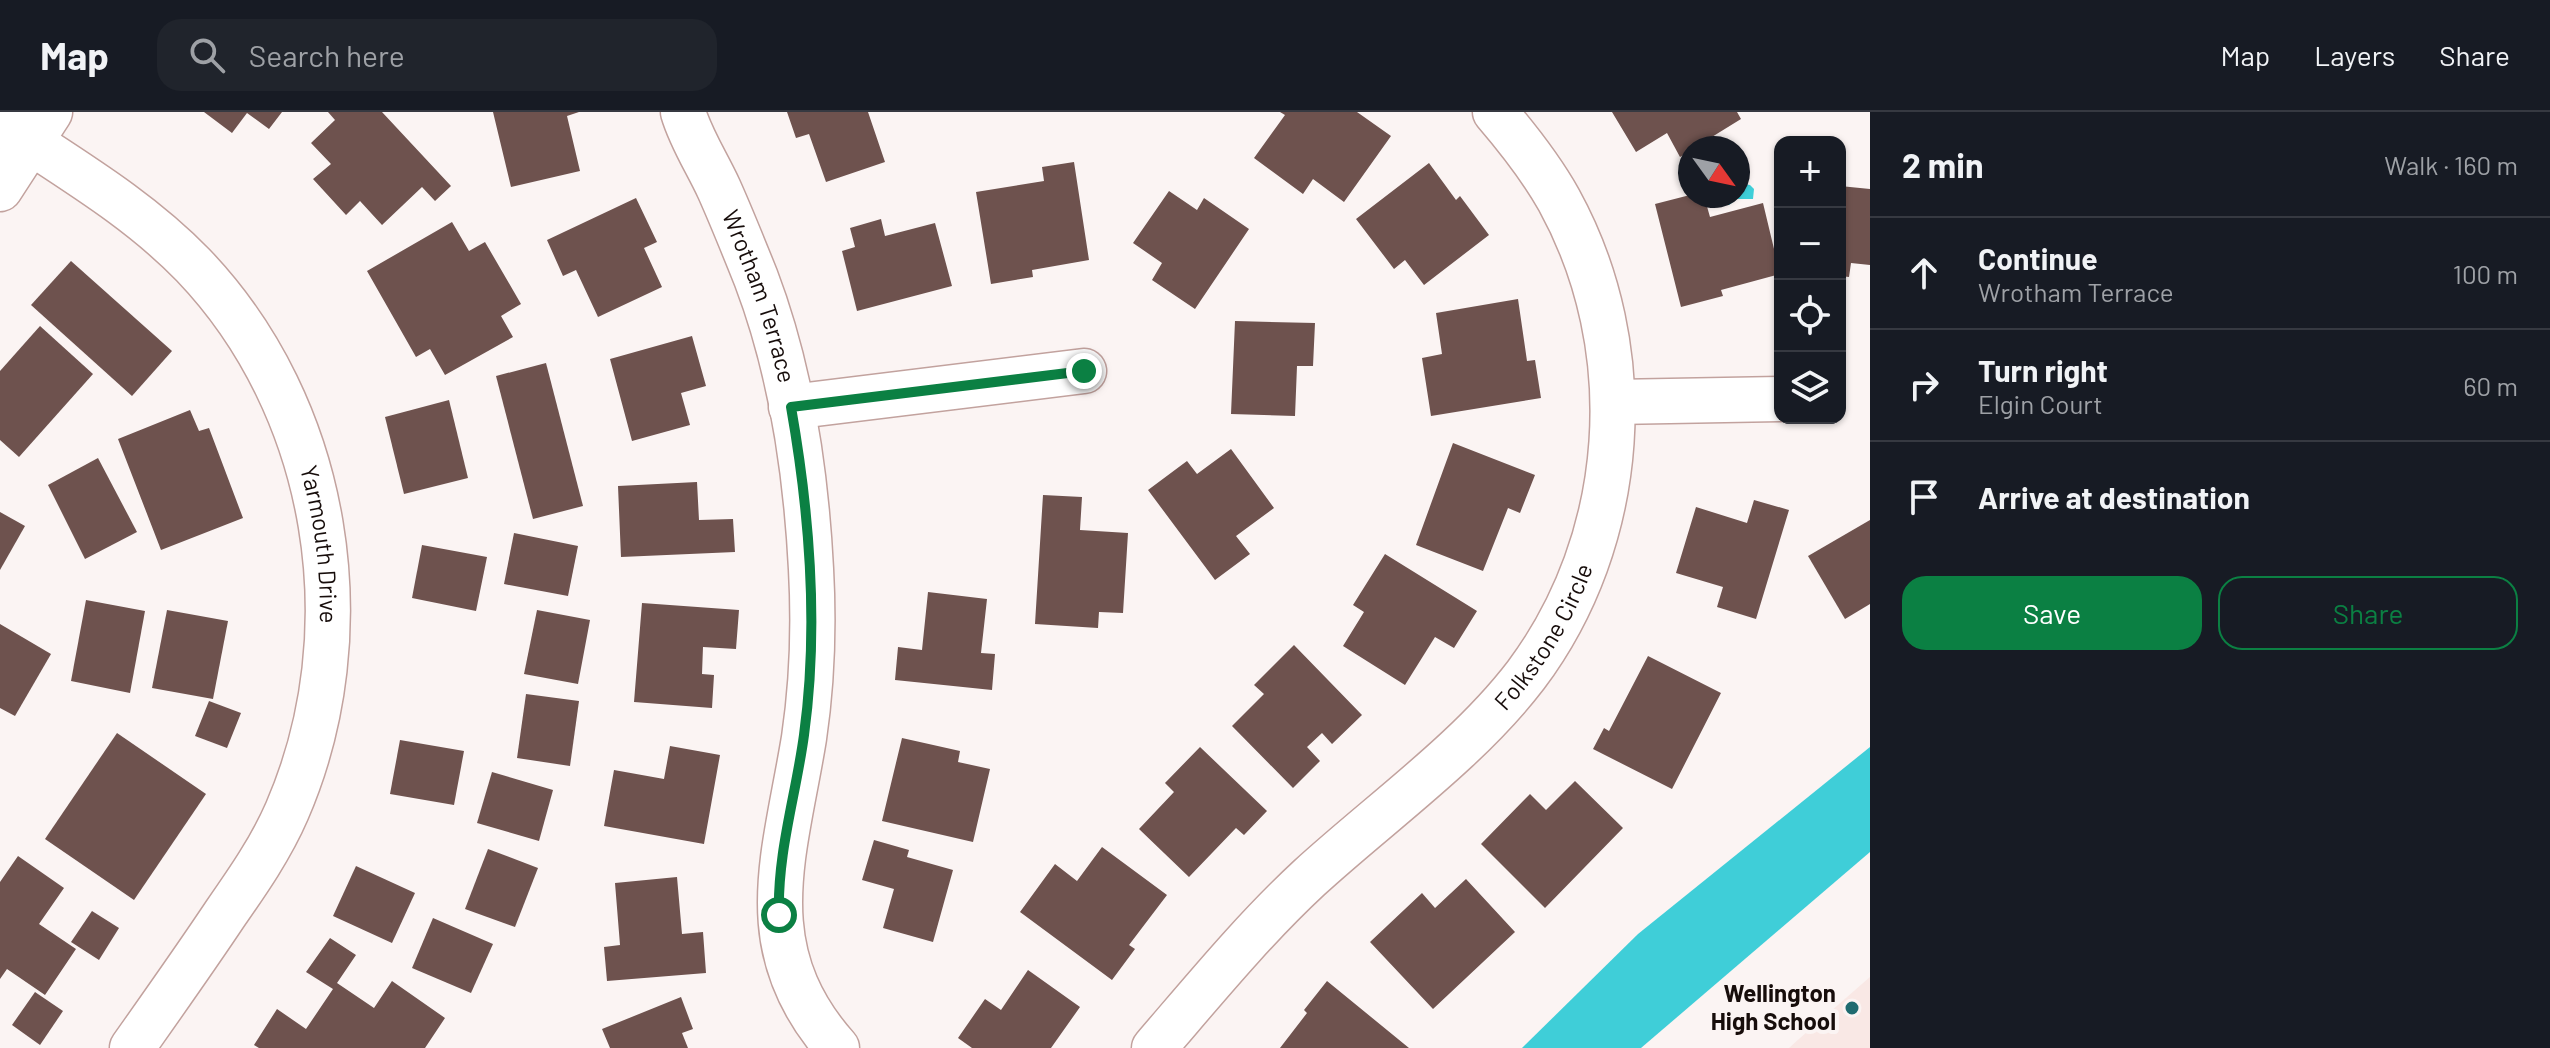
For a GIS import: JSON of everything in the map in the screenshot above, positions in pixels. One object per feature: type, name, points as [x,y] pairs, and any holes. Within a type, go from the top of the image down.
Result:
[{"type":"street","name":"Wrotham Terrace","points":[[683,112],[757,281],[776,344],[803,473],[811,571],[811,669],[804,735],[780,862],[779,915],[782,941],[799,990],[811,1014],[837,1048]]},
{"type":"street","name":"Folkstone Circle","points":[[1154,1048],[1228,962],[1308,879],[1488,719],[1526,675],[1558,626],[1583,573],[1597,532],[1611,460],[1612,366],[1602,309],[1584,254],[1559,200],[1528,151],[1495,112]]},
{"type":"street","points":[[0,189],[27,125]]},
{"type":"street","name":"Yarmouth Drive","points":[[27,125],[143,219],[194,266],[238,321],[274,381],[294,423],[315,490],[324,536],[329,606],[325,676],[311,745],[287,811],[262,859],[132,1048]]},
{"type":"street","points":[[791,407],[1084,371]]},
{"type":"street","points":[[1614,402],[1774,399]]},
{"type":"shaded area","name":"Wellington High School","points":[[1870,977],[1870,1048],[1789,1048],[1799,1039]]},
{"type":"water","points":[[1750,185],[1754,189],[1753,199],[1750,199]]},
{"type":"water","points":[[1870,747],[1870,852],[1641,1048],[1522,1048],[1638,934]]},
{"type":"building","points":[[204,112],[282,112],[269,129],[247,113],[232,133]]},
{"type":"building","points":[[328,112],[382,112],[451,186],[435,201],[422,187],[382,225],[360,201],[346,215],[313,179],[331,164],[311,143],[335,120]]},
{"type":"building","points":[[493,112],[579,112],[567,116],[580,171],[511,187]]},
{"type":"building","points":[[787,112],[868,112],[885,162],[826,182],[809,134],[796,138]]},
{"type":"building","points":[[1280,112],[1357,112],[1391,136],[1344,202],[1313,179],[1303,194],[1254,158],[1285,115]]},
{"type":"building","points":[[1612,112],[1737,112],[1741,119],[1713,136],[1678,136],[1678,153],[1667,133],[1636,152]]},
{"type":"building","points":[[1074,162],[1089,260],[1032,270],[1033,277],[991,284],[976,192],[1044,181],[1042,167]]},
{"type":"building","points":[[1429,163],[1456,200],[1460,196],[1489,235],[1424,285],[1405,260],[1394,269],[1356,219]]},
{"type":"building","points":[[1846,187],[1870,189],[1870,265],[1851,263],[1849,277],[1846,277]]},
{"type":"building","points":[[1169,191],[1197,210],[1204,198],[1249,229],[1195,309],[1152,280],[1162,263],[1133,243]]},
{"type":"building","points":[[636,198],[657,242],[644,248],[662,287],[598,317],[576,270],[563,276],[547,240]]},
{"type":"building","points":[[1678,198],[1678,208],[1707,208],[1710,217],[1763,203],[1774,249],[1774,276],[1721,290],[1723,296],[1681,307],[1655,204]]},
{"type":"building","points":[[881,219],[885,236],[935,223],[952,286],[857,311],[842,251],[855,247],[850,228]]},
{"type":"building","points":[[452,222],[469,251],[485,242],[521,304],[501,316],[513,337],[445,375],[430,349],[416,357],[367,271]]},
{"type":"building","points":[[71,261],[172,351],[132,396],[31,305]]},
{"type":"building","points":[[1518,299],[1527,361],[1535,360],[1541,398],[1431,416],[1422,358],[1442,354],[1436,313]]},
{"type":"building","points":[[1235,321],[1315,323],[1313,366],[1297,366],[1295,416],[1231,414]]},
{"type":"building","points":[[40,326],[93,374],[19,457],[0,440],[0,371]]},
{"type":"building","points":[[692,336],[706,386],[681,393],[690,425],[632,441],[610,359]]},
{"type":"building","points":[[546,363],[583,506],[533,519],[496,376]]},
{"type":"building","points":[[449,400],[468,478],[404,494],[385,417]]},
{"type":"building","points":[[190,410],[199,431],[209,428],[243,518],[161,550],[118,439]]},
{"type":"building","points":[[1453,443],[1535,475],[1520,513],[1508,508],[1483,571],[1416,545]]},
{"type":"building","points":[[1231,449],[1274,508],[1236,536],[1250,554],[1215,580],[1148,490],[1187,461],[1197,474]]},
{"type":"building","points":[[98,458],[137,532],[85,559],[48,485]]},
{"type":"building","points":[[697,482],[699,520],[733,519],[735,552],[621,557],[618,486]]},
{"type":"building","points":[[1043,495],[1082,497],[1080,530],[1128,533],[1123,613],[1099,612],[1098,628],[1035,624]]},
{"type":"building","points":[[1754,500],[1789,510],[1756,619],[1717,607],[1723,587],[1676,573],[1696,507],[1747,523]]},
{"type":"building","points":[[0,512],[25,526],[0,570]]},
{"type":"building","points":[[1870,520],[1870,604],[1845,619],[1808,556]]},
{"type":"building","points":[[514,533],[578,546],[568,596],[504,584]]},
{"type":"building","points":[[422,545],[487,557],[476,611],[412,598]]},
{"type":"building","points":[[1385,554],[1477,611],[1454,648],[1435,637],[1405,685],[1343,646],[1364,612],[1353,605]]},
{"type":"building","points":[[928,592],[987,599],[981,653],[995,654],[992,690],[895,680],[898,647],[922,650]]},
{"type":"building","points":[[86,600],[145,611],[130,693],[71,681]]},
{"type":"building","points":[[642,603],[739,610],[736,649],[703,647],[702,674],[714,675],[712,708],[634,702]]},
{"type":"building","points":[[167,610],[228,621],[213,699],[152,688]]},
{"type":"building","points":[[537,610],[590,620],[578,684],[524,674]]},
{"type":"building","points":[[0,624],[51,654],[15,716],[0,708]]},
{"type":"building","points":[[1294,645],[1362,715],[1332,744],[1322,733],[1307,747],[1320,761],[1293,788],[1232,726],[1264,694],[1254,685]]},
{"type":"building","points":[[1648,656],[1721,693],[1672,789],[1593,749],[1604,728],[1609,731]]},
{"type":"building","points":[[526,694],[579,701],[570,766],[517,758]]},
{"type":"building","points":[[209,701],[241,713],[227,748],[195,736]]},
{"type":"building","points":[[117,733],[206,794],[134,900],[45,839]]},
{"type":"building","points":[[902,738],[960,751],[958,762],[990,769],[973,842],[882,821]]},
{"type":"building","points":[[400,740],[464,751],[454,805],[390,794]]},
{"type":"building","points":[[670,746],[720,755],[704,844],[604,826],[614,770],[664,779]]},
{"type":"building","points":[[1200,747],[1267,811],[1244,835],[1236,828],[1189,877],[1139,829],[1174,792],[1165,783]]},
{"type":"building","points":[[492,772],[553,790],[539,841],[477,823]]},
{"type":"building","points":[[1575,781],[1623,828],[1545,908],[1481,844],[1530,794],[1546,810]]},
{"type":"building","points":[[874,840],[909,850],[907,857],[953,870],[933,942],[883,928],[894,889],[862,880]]},
{"type":"building","points":[[1102,847],[1167,895],[1129,945],[1135,949],[1112,980],[1020,912],[1055,864],[1077,881]]},
{"type":"building","points":[[488,849],[538,868],[515,927],[465,909]]},
{"type":"building","points":[[18,856],[64,888],[39,924],[76,949],[45,995],[7,969],[0,979],[0,882]]},
{"type":"building","points":[[356,866],[415,893],[392,943],[333,916]]},
{"type":"building","points":[[677,877],[682,934],[703,932],[706,973],[607,981],[604,947],[620,945],[615,883]]},
{"type":"building","points":[[1466,879],[1515,932],[1433,1009],[1370,942],[1422,893],[1435,908]]},
{"type":"building","points":[[92,911],[119,928],[99,960],[71,942]]},
{"type":"building","points":[[433,918],[493,944],[471,993],[412,968]]},
{"type":"building","points":[[330,938],[356,955],[337,983],[374,1008],[392,981],[445,1018],[425,1048],[259,1048],[254,1045],[277,1009],[306,1029],[333,989],[306,972]]},
{"type":"building","points":[[1028,970],[1080,1007],[1051,1048],[972,1048],[958,1038],[985,999],[1001,1010]]},
{"type":"building","points":[[1327,981],[1409,1048],[1280,1048]]},
{"type":"building","points":[[35,992],[63,1011],[40,1045],[12,1025]]},
{"type":"building","points":[[681,997],[693,1029],[682,1033],[688,1048],[610,1048],[602,1029]]},
{"type":"place","name":"Wellington High School","points":[[1852,1008]]},
{"type":"route","points":[[779,915],[780,862],[804,735],[811,669],[811,571],[803,473],[791,407],[1084,371]]}]
